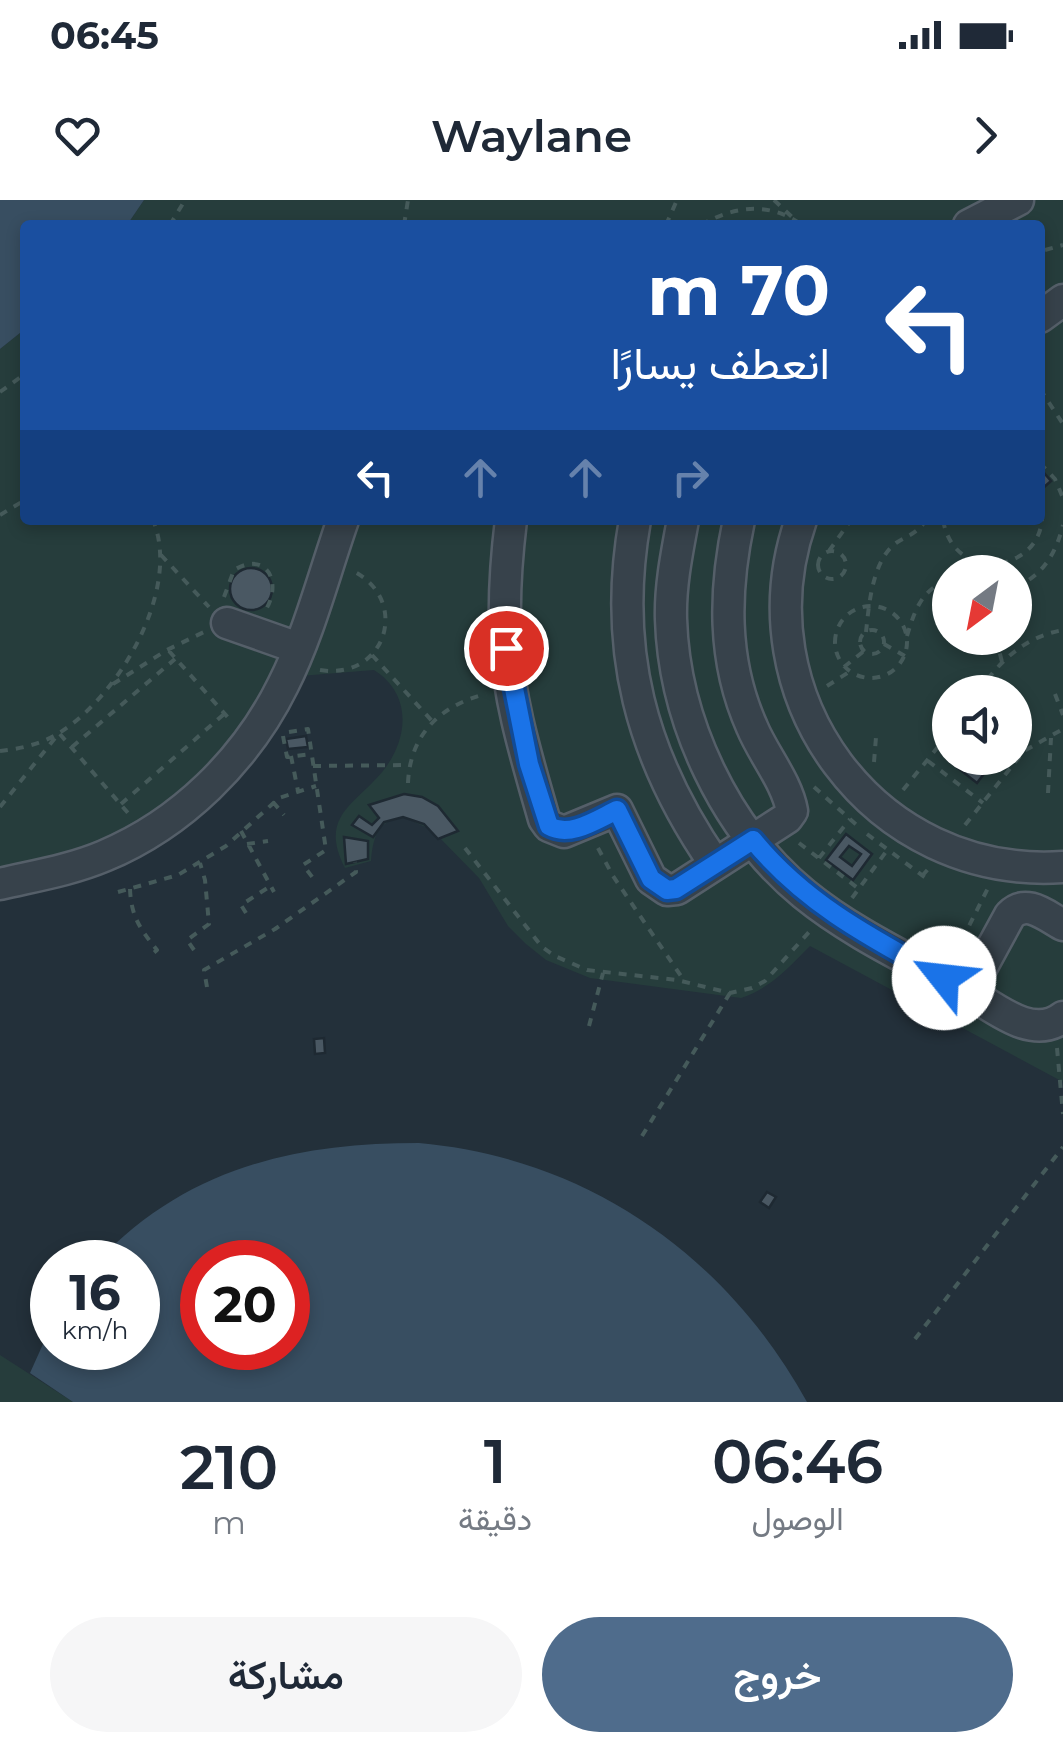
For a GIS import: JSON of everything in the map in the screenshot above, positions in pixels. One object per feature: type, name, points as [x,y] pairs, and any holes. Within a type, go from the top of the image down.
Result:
[{"type":"lane","points":[[979,220],[1018,200]]},
{"type":"lane","points":[[0,884],[102,857],[147,834],[202,792],[253,736],[282,687],[341,525]]},
{"type":"lane","points":[[511,525],[504,604],[506,648],[512,688],[544,819],[549,826],[564,832],[617,810],[651,879],[667,890],[676,889],[774,824]]},
{"type":"lane","points":[[634,525],[626,618],[641,716],[670,791],[715,864]]},
{"type":"lane","points":[[682,525],[671,618],[678,676],[694,734],[710,768],[774,824]]},
{"type":"lane","points":[[738,525],[728,587],[730,655],[786,877],[827,921],[956,985],[1024,1024],[1035,1026],[1058,1020]]},
{"type":"lane","points":[[801,525],[786,590],[786,639],[802,702],[837,764],[852,783],[894,820],[946,848],[1000,864],[1063,868]]},
{"type":"lane","points":[[234,624],[298,648]]},
{"type":"lane","points":[[956,985],[1016,908],[1026,906],[1063,925]]},
{"type":"path","points":[[774,200],[796,220]]},
{"type":"path","points":[[710,220],[723,213],[752,208],[768,209],[796,220]]},
{"type":"path","points":[[1045,250],[1063,245]]},
{"type":"path","points":[[1045,397],[1063,424]]},
{"type":"path","points":[[1045,468],[1056,479],[1063,498]]},
{"type":"path","points":[[0,807],[59,734],[105,690],[134,650],[152,604],[160,554],[155,525]]},
{"type":"path","points":[[830,551],[842,556],[845,562],[837,578],[824,577],[819,559],[830,551],[848,525]]},
{"type":"path","points":[[864,651],[860,641],[866,632],[869,606],[886,553],[924,525]]},
{"type":"path","points":[[944,525],[964,555]]},
{"type":"path","points":[[1019,555],[1028,550],[1041,525]]},
{"type":"path","points":[[1032,576],[1046,566],[1060,544],[1063,525]]},
{"type":"path","points":[[160,554],[192,592],[234,624]]},
{"type":"path","points":[[105,690],[167,650],[234,624],[274,592],[273,578],[262,567],[247,564],[234,570],[226,584],[234,624]]},
{"type":"path","points":[[907,638],[894,614],[869,606],[847,614],[835,634],[834,646],[844,667],[861,678],[874,679],[898,668],[921,599],[932,589]]},
{"type":"path","points":[[992,675],[1030,641],[1063,630]]},
{"type":"path","points":[[866,632],[879,632],[884,644],[905,656]]},
{"type":"path","points":[[844,667],[864,651],[878,652],[884,644]]},
{"type":"path","points":[[167,650],[223,715],[253,736]]},
{"type":"path","points":[[372,655],[432,721]]},
{"type":"path","points":[[1000,655],[1002,662]]},
{"type":"path","points":[[71,748],[175,659]]},
{"type":"path","points":[[408,784],[415,747],[432,721],[463,700],[512,688]]},
{"type":"path","points":[[1055,694],[1063,715]]},
{"type":"path","points":[[121,804],[223,715]]},
{"type":"path","points":[[1032,747],[1063,728]]},
{"type":"path","points":[[312,754],[288,757],[283,732],[308,729],[314,766],[326,850],[303,865],[313,878]]},
{"type":"path","points":[[59,734],[147,834]]},
{"type":"path","points":[[0,751],[59,734]]},
{"type":"path","points":[[1048,793],[1051,736]]},
{"type":"path","points":[[291,756],[298,790]]},
{"type":"path","points":[[465,848],[542,947],[571,964],[685,982],[730,994],[765,981],[859,889],[932,756]]},
{"type":"path","points":[[928,761],[983,803]]},
{"type":"path","points":[[837,764],[774,824],[859,889]]},
{"type":"path","points":[[314,766],[410,765]]},
{"type":"path","points":[[922,876],[1003,775]]},
{"type":"path","points":[[118,892],[166,881],[200,863],[226,846],[273,802],[316,786]]},
{"type":"path","points":[[273,802],[284,815]]},
{"type":"path","points":[[818,858],[850,820]]},
{"type":"path","points":[[586,824],[613,876],[685,982]]},
{"type":"path","points":[[241,831],[272,890],[241,905],[246,913]]},
{"type":"path","points":[[248,844],[268,841]]},
{"type":"path","points":[[207,986],[204,970],[304,910],[356,872],[355,862]]},
{"type":"path","points":[[194,950],[187,940],[209,924],[200,863]]},
{"type":"path","points":[[956,985],[1000,864]]},
{"type":"path","points":[[130,888],[136,923],[157,950],[150,956]]},
{"type":"path","points":[[589,1026],[603,972]]},
{"type":"path","points":[[642,1136],[719,1006],[730,994]]},
{"type":"path","points":[[1058,1020],[1063,1114]]},
{"type":"path","points":[[915,1339],[1063,1147]]},
{"type":"green space","points":[[144,200],[1063,200],[1063,1082],[810,946],[770,983],[741,998],[590,978],[546,960],[526,944],[508,926],[479,878],[432,830],[403,817],[387,822],[378,832],[371,861],[345,868],[338,850],[338,823],[352,802],[383,771],[402,731],[395,691],[374,670],[300,676],[214,800],[0,898],[0,349],[20,333],[20,525],[1045,525],[1045,220],[130,220]]},
{"type":"green space","points":[[0,1355],[73,1402],[0,1402]]},
{"type":"water","points":[[0,200],[144,200],[130,220],[20,220],[20,333],[0,349]]},
{"type":"water","points":[[419,1143],[481,1152],[539,1169],[594,1193],[646,1223],[693,1259],[736,1302],[774,1349],[807,1402],[73,1402],[30,1373],[160,1370],[160,1240],[120,1240],[167,1204],[205,1183],[244,1167],[328,1148]]},
{"type":"building","points":[[251,568],[266,574],[272,589],[266,604],[251,610],[236,604],[230,589],[236,574]]},
{"type":"building","points":[[306,736],[308,747],[288,749],[286,739]]},
{"type":"building","points":[[967,775],[983,775],[977,783]]},
{"type":"building","points":[[404,794],[422,797],[438,806],[458,831],[438,839],[424,824],[403,817],[384,822],[373,837],[352,825],[359,816],[372,825],[379,818],[369,805]]},
{"type":"building","points":[[846,834],[872,854],[853,880],[826,860]],"holes":[[[849,846],[861,854],[852,866],[840,857]]]},
{"type":"building","points":[[344,837],[368,841],[368,859],[346,864]]},
{"type":"building","points":[[324,1038],[325,1053],[315,1054],[314,1039]]},
{"type":"building","points":[[767,1192],[776,1197],[769,1208],[760,1202]]},
{"type":"route","points":[[506,648],[529,764],[549,826],[564,832],[617,810],[651,879],[667,890],[676,889],[753,840],[804,894],[862,934],[944,978]]}]
